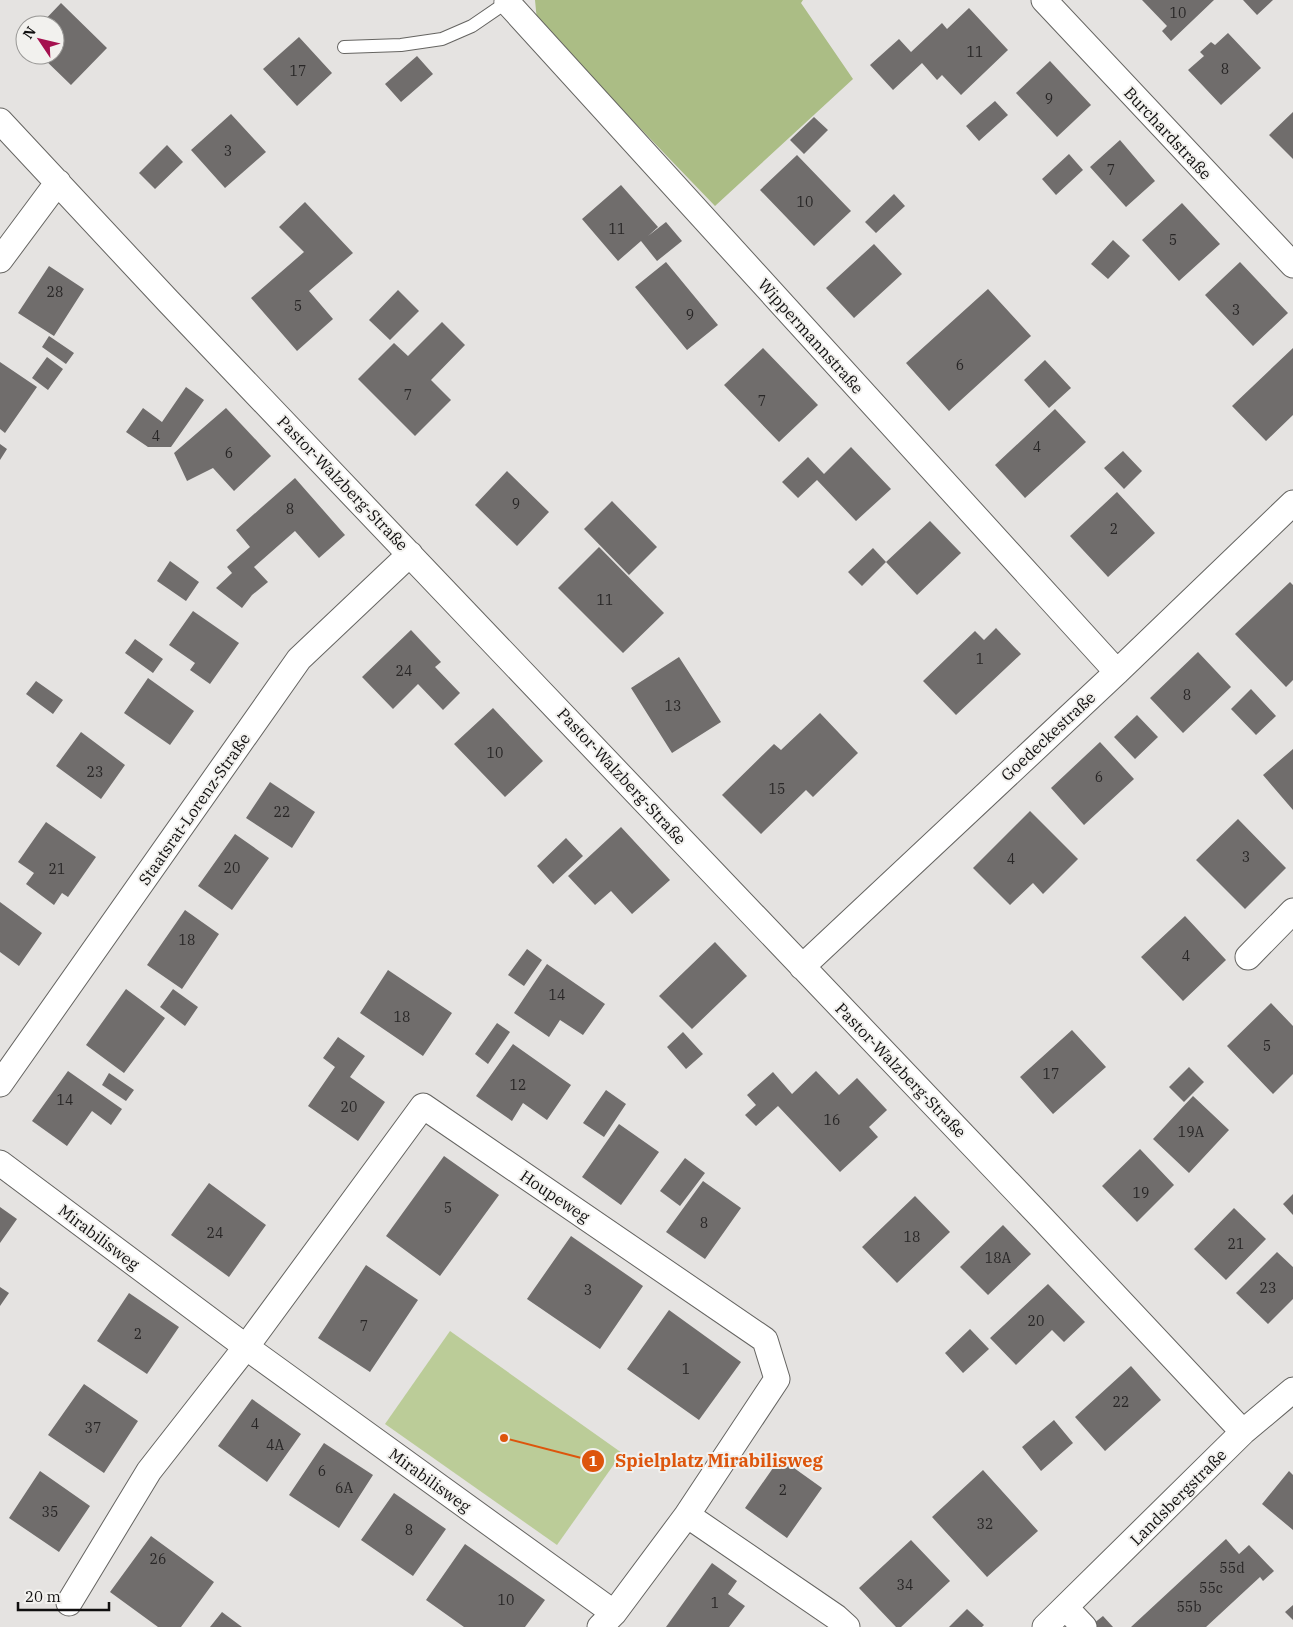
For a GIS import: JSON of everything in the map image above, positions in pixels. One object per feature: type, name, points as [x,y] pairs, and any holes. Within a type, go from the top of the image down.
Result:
[{"type":"street","name":"Burchardstraße","points":[[1044,0],[1293,265]]},
{"type":"street","name":"Wippermannstraße","points":[[508,1],[1117,672]]},
{"type":"street","name":"Pastor-Walzberg-Straße","points":[[0,121],[175,308],[1044,1219],[1244,1432]]},
{"type":"street","points":[[0,260],[58,182]]},
{"type":"street","name":"Goedeckestraße","points":[[802,967],[1289,514]]},
{"type":"street","name":"Staatsrat-Lorenz-Straße","points":[[0,1084],[299,659],[410,554]]},
{"type":"street","points":[[1248,957],[1293,912]]},
{"type":"street","name":"Houpeweg","points":[[246,1347],[423,1106],[765,1340],[777,1380],[687,1515]]},
{"type":"street","name":"Mirabilisweg","points":[[0,1163],[607,1620],[687,1515]]},
{"type":"street","points":[[69,1603],[149,1471],[246,1347]]},
{"type":"street","name":"Landsbergstraße","points":[[1046,1627],[1244,1432],[1293,1390]]},
{"type":"street","points":[[687,1515],[836,1617],[847,1627]]},
{"type":"street","points":[[1066,1608],[1084,1627]]},
{"type":"lane","points":[[344,47],[401,45],[442,39],[472,26],[508,1]]},
{"type":"green space","points":[[535,0],[803,0],[801,3],[853,79],[715,206],[537,21]]},
{"type":"green space","points":[[450,1331],[622,1453],[557,1545],[385,1424]]},
{"type":"building","points":[[1142,0],[1214,0],[1171,41],[1162,31],[1167,26]]},
{"type":"building","points":[[1243,0],[1273,0],[1257,15]]},
{"type":"building","points":[[61,3],[107,48],[71,85],[50,65],[65,65],[65,15],[50,15]]},
{"type":"building","points":[[969,8],[1008,50],[961,95],[942,75],[937,80],[922,63],[893,90],[870,65],[899,39],[911,52],[942,23],[947,29]]},
{"type":"building","points":[[1228,33],[1261,68],[1221,105],[1188,70],[1204,56],[1200,52],[1211,42],[1215,45]]},
{"type":"building","points":[[299,37],[332,73],[297,106],[263,69]]},
{"type":"building","points":[[417,56],[433,74],[401,102],[385,84]]},
{"type":"building","points":[[1050,61],[1091,105],[1057,137],[1016,93]]},
{"type":"building","points":[[995,101],[1008,115],[979,141],[966,126]]},
{"type":"building","points":[[1293,112],[1293,159],[1269,135]]},
{"type":"building","points":[[231,114],[266,152],[225,188],[191,150]]},
{"type":"building","points":[[814,117],[828,130],[804,154],[790,140]]},
{"type":"building","points":[[1120,140],[1155,181],[1126,207],[1090,167]]},
{"type":"building","points":[[167,145],[183,162],[155,189],[139,173]]},
{"type":"building","points":[[1069,154],[1083,170],[1056,195],[1042,179]]},
{"type":"building","points":[[797,155],[851,211],[814,246],[760,190]]},
{"type":"building","points":[[621,185],[658,227],[648,236],[666,222],[682,241],[657,261],[641,241],[618,261],[582,219]]},
{"type":"building","points":[[894,194],[905,206],[876,233],[865,222]]},
{"type":"building","points":[[305,202],[353,253],[309,291],[333,319],[297,351],[251,298],[304,252],[279,227]]},
{"type":"building","points":[[1182,203],[1220,244],[1179,281],[1142,240]]},
{"type":"building","points":[[1113,240],[1130,256],[1108,279],[1091,264]]},
{"type":"building","points":[[874,244],[902,274],[854,318],[826,288]]},
{"type":"building","points":[[666,262],[718,325],[687,350],[635,287]]},
{"type":"building","points":[[1240,262],[1288,313],[1253,346],[1205,295]]},
{"type":"building","points":[[49,266],[84,289],[54,336],[18,313]]},
{"type":"building","points":[[988,289],[1031,336],[949,411],[906,363]]},
{"type":"building","points":[[398,290],[419,311],[390,340],[369,320]]},
{"type":"building","points":[[442,322],[465,345],[431,380],[451,400],[415,436],[358,379],[394,343],[408,356]]},
{"type":"building","points":[[49,336],[74,353],[66,364],[42,347]]},
{"type":"building","points":[[763,348],[818,405],[779,442],[724,385]]},
{"type":"building","points":[[1293,348],[1293,415],[1266,441],[1232,406]]},
{"type":"building","points":[[47,357],[63,369],[48,390],[32,378]]},
{"type":"building","points":[[1045,360],[1071,388],[1049,408],[1024,380]]},
{"type":"building","points":[[0,362],[37,387],[5,433],[0,429]]},
{"type":"building","points":[[186,387],[204,400],[171,447],[148,447],[126,432],[143,408],[162,422]]},
{"type":"building","points":[[226,408],[271,456],[234,491],[213,468],[187,481],[174,453]]},
{"type":"building","points":[[1055,409],[1086,442],[1025,498],[995,465]]},
{"type":"building","points":[[0,444],[7,449],[0,460]]},
{"type":"building","points":[[851,447],[891,489],[856,521],[817,480],[798,498],[782,482],[808,457],[824,474]]},
{"type":"building","points":[[1123,451],[1142,471],[1124,489],[1104,468]]},
{"type":"building","points":[[507,471],[549,512],[517,546],[475,505]]},
{"type":"building","points":[[295,478],[345,535],[319,558],[295,531],[254,567],[268,582],[252,595],[242,608],[216,588],[232,573],[227,567],[250,547],[236,530]]},
{"type":"building","points":[[1117,492],[1155,533],[1108,577],[1070,536]]},
{"type":"building","points":[[612,501],[657,547],[629,575],[584,529]]},
{"type":"building","points":[[930,521],[961,553],[917,595],[886,562]]},
{"type":"building","points":[[599,547],[664,613],[623,653],[558,588]]},
{"type":"building","points":[[873,548],[886,562],[862,586],[848,572]]},
{"type":"building","points":[[170,561],[199,582],[186,601],[157,581]]},
{"type":"building","points":[[1290,582],[1293,585],[1293,680],[1286,687],[1235,634]]},
{"type":"building","points":[[193,611],[239,643],[210,684],[190,670],[195,663],[169,645]]},
{"type":"building","points":[[996,628],[1021,654],[956,715],[923,681],[975,631],[984,640]]},
{"type":"building","points":[[411,630],[441,662],[435,667],[460,693],[443,710],[418,684],[393,709],[362,677]]},
{"type":"building","points":[[135,639],[163,659],[153,673],[125,653]]},
{"type":"building","points":[[1198,652],[1231,687],[1183,733],[1150,698]]},
{"type":"building","points":[[679,657],[721,722],[672,753],[631,688]]},
{"type":"building","points":[[148,678],[194,711],[170,745],[124,713]]},
{"type":"building","points":[[36,681],[63,700],[53,714],[26,694]]},
{"type":"building","points":[[1251,689],[1276,716],[1256,735],[1231,709]]},
{"type":"building","points":[[493,708],[543,761],[505,797],[454,744]]},
{"type":"building","points":[[820,713],[858,753],[813,797],[806,790],[761,834],[722,795],[774,744],[781,750]]},
{"type":"building","points":[[1137,715],[1158,737],[1135,759],[1114,737]]},
{"type":"building","points":[[81,732],[125,765],[101,799],[56,766]]},
{"type":"building","points":[[1100,742],[1134,779],[1084,825],[1051,788]]},
{"type":"building","points":[[1293,749],[1293,810],[1263,775]]},
{"type":"building","points":[[270,782],[315,812],[292,848],[246,818]]},
{"type":"building","points":[[1030,811],[1078,859],[1043,894],[1033,883],[1010,905],[973,868]]},
{"type":"building","points":[[1238,819],[1286,868],[1245,909],[1196,860]]},
{"type":"building","points":[[46,822],[96,857],[68,897],[62,893],[54,905],[26,884],[34,873],[18,862]]},
{"type":"building","points":[[621,827],[670,880],[632,914],[611,891],[595,905],[568,876]]},
{"type":"building","points":[[235,834],[269,858],[232,910],[198,886]]},
{"type":"building","points":[[566,838],[583,856],[553,884],[537,866]]},
{"type":"building","points":[[0,902],[42,933],[19,966],[0,952]]},
{"type":"building","points":[[185,910],[219,934],[182,989],[147,965]]},
{"type":"building","points":[[1185,916],[1226,960],[1183,1001],[1141,957]]},
{"type":"building","points":[[715,942],[747,976],[692,1029],[659,996]]},
{"type":"building","points":[[527,949],[542,960],[524,986],[508,975]]},
{"type":"building","points":[[547,964],[605,1004],[583,1035],[560,1020],[549,1037],[514,1013]]},
{"type":"building","points":[[388,970],[452,1013],[423,1056],[360,1013]]},
{"type":"building","points":[[126,989],[165,1018],[124,1073],[86,1045]]},
{"type":"building","points":[[173,989],[198,1007],[185,1026],[160,1007]]},
{"type":"building","points":[[1271,1003],[1293,1026],[1293,1074],[1273,1094],[1227,1046]]},
{"type":"building","points":[[497,1023],[510,1032],[488,1064],[475,1054]]},
{"type":"building","points":[[1072,1030],[1106,1067],[1053,1114],[1020,1077]]},
{"type":"building","points":[[683,1032],[703,1054],[686,1069],[667,1047]]},
{"type":"building","points":[[338,1037],[365,1056],[350,1077],[385,1102],[358,1141],[308,1106],[335,1067],[323,1058]]},
{"type":"building","points":[[513,1044],[571,1085],[547,1120],[523,1103],[512,1121],[476,1096]]},
{"type":"building","points":[[1189,1067],[1204,1082],[1184,1102],[1169,1087]]},
{"type":"building","points":[[68,1071],[122,1109],[111,1125],[92,1111],[67,1146],[32,1121]]},
{"type":"building","points":[[816,1071],[839,1095],[857,1078],[887,1110],[869,1127],[878,1137],[840,1172],[778,1106],[756,1126],[745,1115],[756,1105],[747,1095],[773,1072],[792,1094]]},
{"type":"building","points":[[109,1073],[134,1090],[126,1101],[102,1085]]},
{"type":"building","points":[[606,1090],[626,1104],[604,1137],[583,1123]]},
{"type":"building","points":[[1193,1096],[1229,1130],[1189,1173],[1153,1139]]},
{"type":"building","points":[[619,1124],[659,1152],[621,1205],[582,1177]]},
{"type":"building","points":[[1140,1149],[1174,1185],[1137,1222],[1102,1186]]},
{"type":"building","points":[[444,1156],[499,1195],[440,1276],[386,1236]]},
{"type":"building","points":[[685,1158],[705,1173],[680,1206],[660,1191]]},
{"type":"building","points":[[703,1181],[741,1208],[705,1259],[666,1232]]},
{"type":"building","points":[[209,1183],[266,1225],[229,1277],[171,1235]]},
{"type":"building","points":[[1293,1194],[1293,1215],[1283,1204]]},
{"type":"building","points":[[915,1196],[950,1232],[897,1283],[862,1247]]},
{"type":"building","points":[[0,1207],[17,1219],[0,1243]]},
{"type":"building","points":[[1234,1208],[1266,1239],[1226,1280],[1194,1249]]},
{"type":"building","points":[[1003,1225],[1031,1254],[988,1295],[960,1267]]},
{"type":"building","points":[[571,1236],[643,1286],[600,1349],[527,1299]]},
{"type":"building","points":[[1277,1252],[1293,1267],[1293,1299],[1268,1324],[1236,1293]]},
{"type":"building","points":[[366,1265],[418,1300],[370,1372],[318,1338]]},
{"type":"building","points":[[1048,1284],[1085,1322],[1064,1342],[1052,1330],[1016,1365],[990,1338]]},
{"type":"building","points":[[0,1287],[9,1293],[0,1306]]},
{"type":"building","points":[[129,1293],[179,1327],[147,1374],[97,1341]]},
{"type":"building","points":[[669,1310],[741,1362],[699,1420],[627,1369]]},
{"type":"building","points":[[970,1329],[989,1349],[963,1373],[945,1353]]},
{"type":"building","points":[[1131,1366],[1161,1400],[1105,1451],[1075,1417]]},
{"type":"building","points":[[84,1384],[138,1421],[104,1473],[48,1435]]},
{"type":"building","points":[[252,1399],[301,1434],[267,1482],[218,1446]]},
{"type":"building","points":[[1054,1420],[1073,1443],[1041,1471],[1022,1447]]},
{"type":"building","points":[[324,1443],[373,1475],[339,1528],[289,1495]]},
{"type":"building","points":[[780,1458],[822,1488],[787,1538],[745,1508]]},
{"type":"building","points":[[983,1470],[1038,1531],[987,1577],[932,1517]]},
{"type":"building","points":[[40,1471],[90,1506],[59,1552],[9,1518]]},
{"type":"building","points":[[1289,1471],[1293,1475],[1293,1530],[1262,1504]]},
{"type":"building","points":[[394,1493],[446,1529],[413,1576],[361,1540]]},
{"type":"building","points":[[151,1536],[214,1582],[181,1627],[158,1627],[110,1592]]},
{"type":"building","points":[[1226,1539],[1239,1554],[1249,1545],[1274,1571],[1263,1581],[1260,1577],[1206,1627],[1131,1627]]},
{"type":"building","points":[[911,1540],[950,1581],[901,1627],[896,1627],[859,1588]]},
{"type":"building","points":[[465,1544],[545,1600],[525,1627],[464,1627],[426,1600]]},
{"type":"building","points":[[712,1563],[737,1581],[728,1594],[745,1606],[729,1627],[666,1627]]},
{"type":"building","points":[[1293,1605],[1293,1620],[1285,1612]]},
{"type":"building","points":[[967,1609],[984,1625],[982,1627],[949,1627]]},
{"type":"building","points":[[222,1612],[242,1627],[210,1627]]},
{"type":"building","points":[[1103,1616],[1113,1627],[1096,1627],[1093,1624]]},
{"type":"place","name":"Spielplatz Mirabilisweg","points":[[504,1438]]}]
